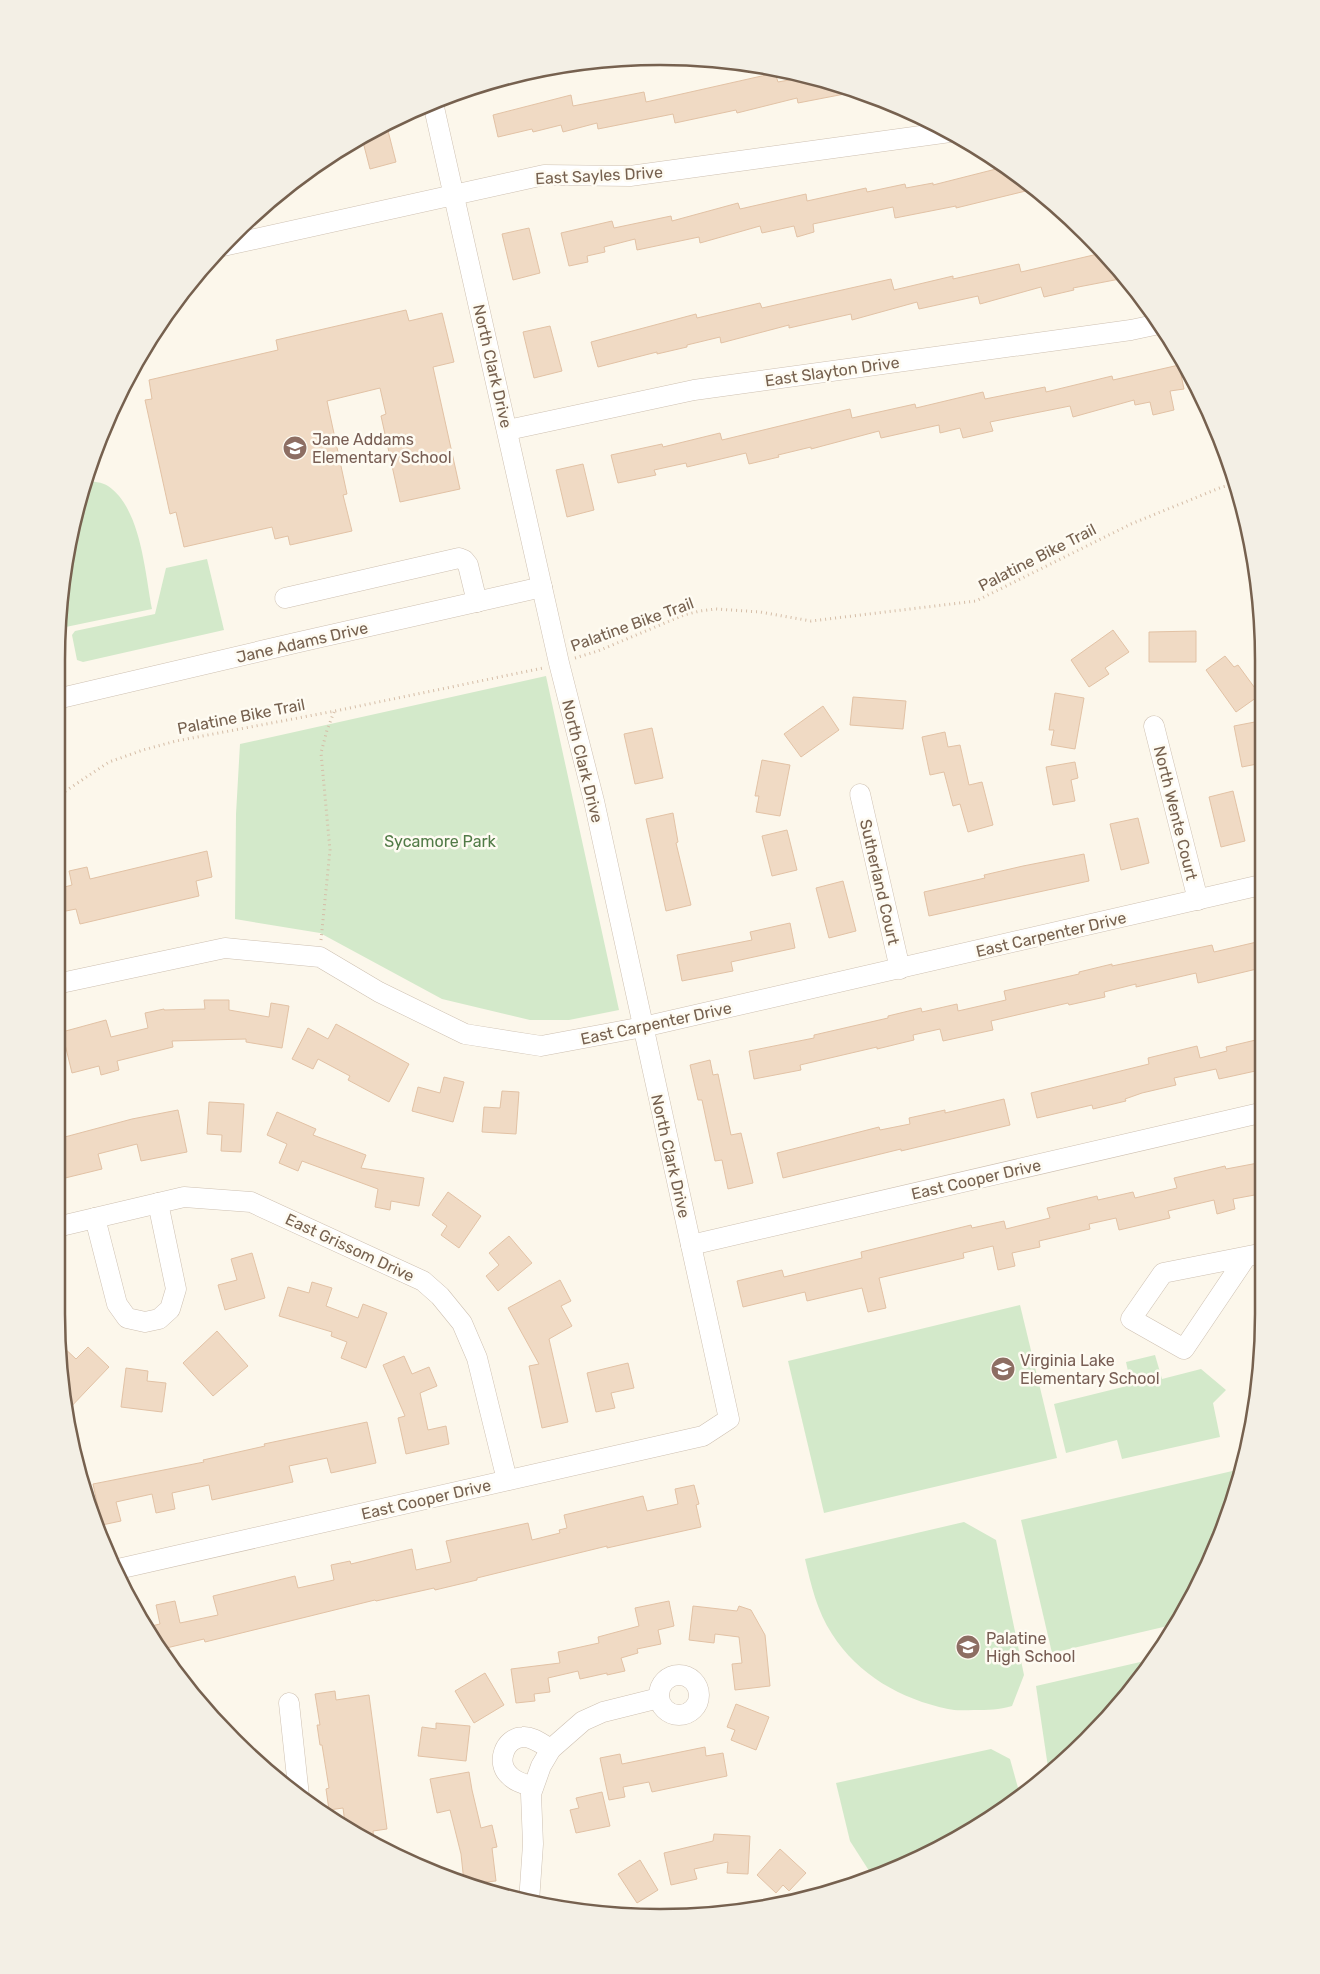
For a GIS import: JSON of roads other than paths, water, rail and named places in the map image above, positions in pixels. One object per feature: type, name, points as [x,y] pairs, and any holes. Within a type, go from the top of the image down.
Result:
[{"type":"street","name":"North Clark Drive","points":[[434,109],[559,663],[594,801],[729,1419]]},
{"type":"street","name":"East Sayles Drive","points":[[246,234],[454,195],[544,175],[630,176],[937,134]]},
{"type":"street","name":"East Slayton Drive","points":[[508,430],[694,390],[1131,330],[1152,325]]},
{"type":"street","points":[[285,598],[459,558],[468,565],[477,602]]},
{"type":"street","name":"Jane Adams Drive","points":[[65,697],[542,588]]},
{"type":"street","name":"North Wente Court","points":[[1154,726],[1198,900]]},
{"type":"street","name":"Sutherland Court","points":[[860,794],[900,969]]},
{"type":"street","name":"East Carpenter Drive","points":[[65,982],[225,948],[320,957],[379,992],[465,1034],[541,1046],[643,1027],[1255,886]]},
{"type":"street","name":"East Cooper Drive","points":[[691,1245],[1255,1113]]},
{"type":"street","name":"East Grissom Drive","points":[[65,1225],[184,1197],[251,1202],[423,1281],[451,1308],[470,1340],[477,1358],[507,1480]]},
{"type":"street","points":[[95,1218],[117,1304],[127,1318],[145,1322],[159,1319],[170,1309],[176,1289],[158,1203]]},
{"type":"street","points":[[1253,1256],[1184,1350],[1131,1319],[1163,1273],[1253,1256]]},
{"type":"street","name":"East Cooper Drive","points":[[122,1568],[694,1438],[702,1436],[729,1419]]},
{"type":"street","points":[[529,1895],[532,1844],[531,1794],[541,1766],[551,1749],[583,1721],[603,1712],[660,1698]]},
{"type":"street","points":[[289,1703],[297,1785]]},
{"type":"street","points":[[533,1787],[508,1775],[502,1762],[505,1748],[516,1738],[523,1737],[531,1738],[551,1749]]},
{"type":"place","name":"Jane Addams Elementary School","points":[[295,448]]},
{"type":"place","name":"Virginia Lake Elementary School","points":[[1003,1369]]},
{"type":"place","name":"Palatine High School","points":[[968,1647]]},
{"type":"park label","name":"Sycamore Park","points":[[440,841]]}]
